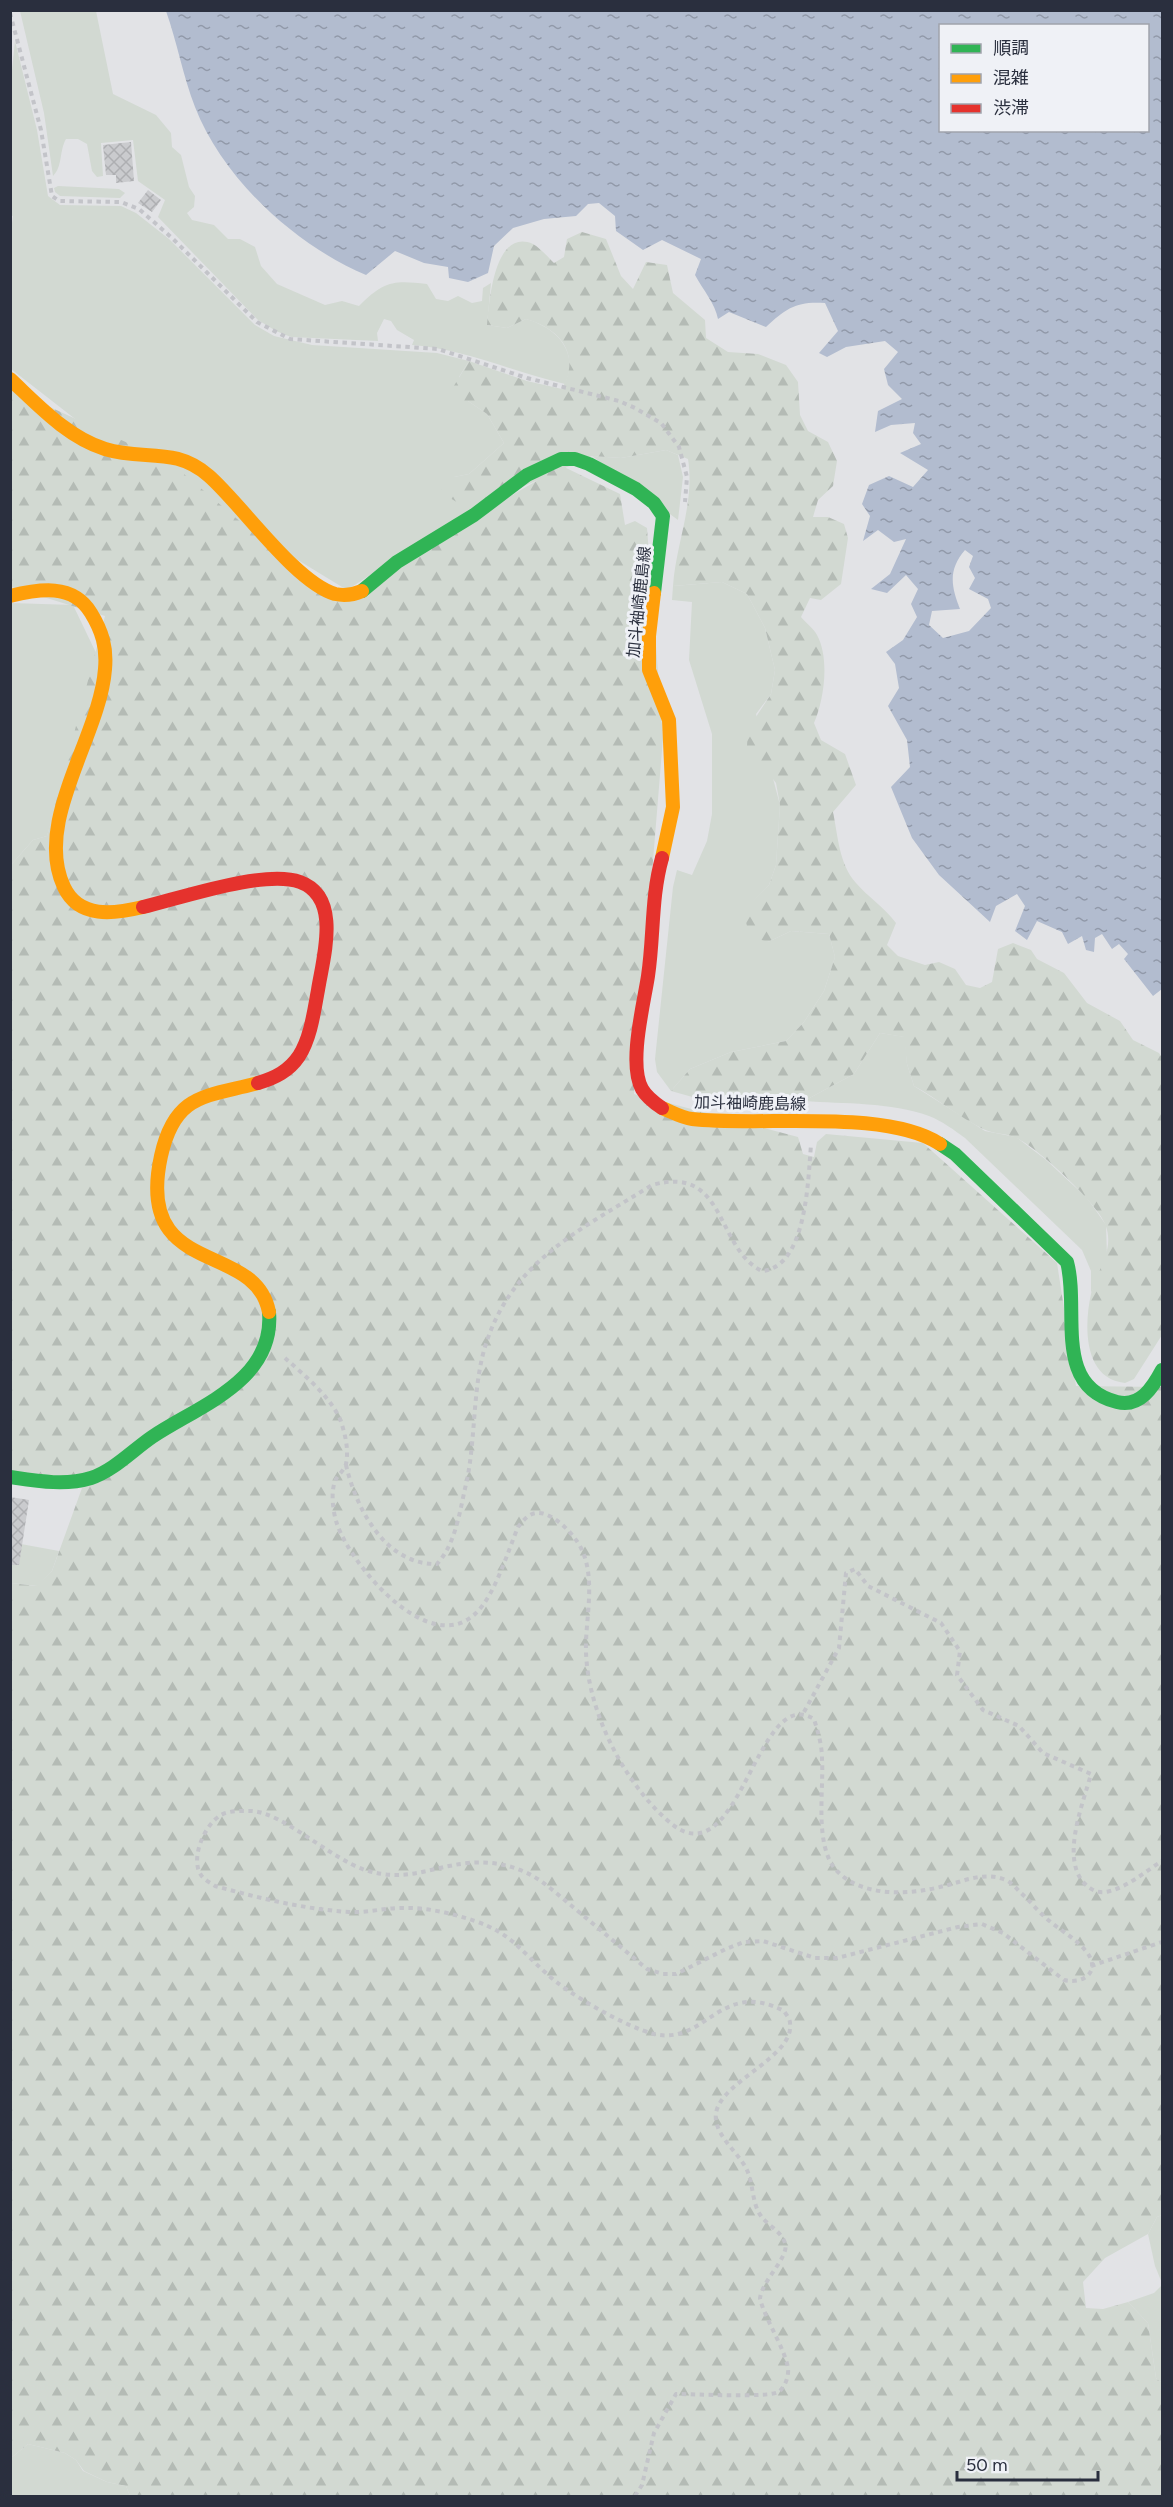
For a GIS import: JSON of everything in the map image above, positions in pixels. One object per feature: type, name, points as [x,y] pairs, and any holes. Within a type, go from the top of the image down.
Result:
[{"type":"main road","name":"加斗袖崎鹿島線","points":[[10,379],[65,428],[87,442],[121,453],[173,456],[199,467],[289,557],[323,588],[336,594],[358,593],[397,563],[473,516],[543,465],[562,458],[575,459],[589,464],[650,496],[659,506],[663,516],[649,636],[648,670],[669,720],[673,807],[671,826],[656,882],[648,975],[639,1020],[639,1077],[642,1089],[651,1100],[675,1115],[690,1119],[813,1121],[908,1130],[926,1135],[956,1154],[1067,1262],[1072,1272],[1071,1347],[1075,1366],[1082,1381],[1094,1392],[1109,1400],[1126,1404],[1140,1400],[1152,1388],[1162,1370]]},
{"type":"main road","points":[[10,596],[45,587],[60,590],[77,598],[90,609],[98,622],[103,638],[105,658],[95,713],[54,840],[55,879],[69,898],[84,909],[101,914],[117,913],[264,878],[288,877],[300,880],[321,900],[327,932],[313,1010],[298,1057],[285,1072],[266,1080],[198,1096],[185,1104],[175,1117],[168,1133],[159,1171],[157,1190],[165,1227],[174,1238],[186,1247],[235,1270],[261,1290],[270,1315],[267,1342],[253,1367],[228,1390],[94,1477],[72,1483],[49,1483],[10,1478]]},
{"type":"path","points":[[10,13],[41,130],[52,196],[59,201],[121,202],[139,209],[163,229],[256,322],[290,339],[438,349],[527,378],[635,408],[661,423],[679,447],[687,477],[684,510]]},
{"type":"path","points":[[267,1342],[309,1379],[339,1417],[346,1438],[346,1466],[353,1495],[365,1516],[383,1539],[403,1556],[422,1564],[436,1564],[447,1553],[459,1517],[470,1466],[483,1358],[493,1329],[510,1293],[525,1274],[541,1257],[569,1237],[652,1185],[667,1181],[686,1182],[703,1191],[747,1259],[762,1271],[771,1270],[786,1258],[800,1225],[813,1121]]},
{"type":"path","points":[[346,1466],[335,1482],[333,1504],[337,1524],[350,1551],[368,1577],[389,1598],[420,1618],[442,1624],[460,1622],[475,1615],[484,1603],[518,1527],[526,1517],[537,1513],[550,1516],[568,1531],[580,1546],[587,1563],[589,1584],[586,1665],[605,1729],[632,1781],[662,1816],[683,1831],[696,1834],[711,1829],[722,1820],[774,1731],[793,1714],[804,1712],[814,1719],[820,1736],[822,1813],[826,1853],[834,1868],[845,1878],[858,1885],[896,1893],[942,1887],[981,1876],[1009,1881],[1046,1918],[1086,1951],[1091,1966],[1091,1972],[1085,1979],[1074,1982],[1064,1980],[1003,1933],[982,1924],[958,1927],[837,1958],[815,1958],[763,1941],[744,1942],[676,1974],[663,1974],[647,1968],[543,1883],[504,1865],[464,1863],[419,1875],[396,1875],[366,1870],[340,1859],[283,1822],[256,1811],[236,1811],[220,1816],[208,1829],[199,1848],[196,1865],[201,1877],[215,1886],[317,1909],[352,1912],[408,1908],[440,1911],[474,1921],[502,1932],[568,1992],[653,2034],[669,2035],[689,2029],[733,2002],[754,2000],[784,2011],[790,2024],[788,2036],[776,2051],[724,2098],[716,2112],[718,2125],[752,2179],[756,2208],[785,2243],[785,2252],[761,2289],[760,2299],[788,2367],[787,2379],[779,2392],[765,2396],[714,2393],[676,2394],[654,2433],[642,2485],[635,2496]]},
{"type":"path","points":[[804,1712],[839,1648],[846,1573],[855,1569],[868,1586],[942,1623],[960,1651],[957,1675],[983,1710],[1019,1726],[1043,1753],[1091,1774],[1072,1852],[1074,1870],[1087,1886],[1102,1893],[1113,1890],[1162,1862]]},
{"type":"path","points":[[1091,1966],[1162,1942]]},
{"type":"green space","points":[[20,11],[96,11],[113,94],[156,115],[171,133],[172,147],[181,155],[189,187],[195,196],[194,207],[187,213],[192,220],[214,225],[228,239],[240,239],[255,247],[261,266],[277,284],[325,305],[342,301],[359,306],[375,291],[390,284],[406,282],[427,284],[436,299],[448,301],[458,296],[472,303],[482,301],[483,288],[491,283],[487,325],[507,328],[526,319],[547,328],[562,342],[567,351],[569,372],[565,384],[451,351],[412,345],[414,340],[397,330],[391,321],[384,319],[377,333],[378,341],[291,337],[258,320],[158,217],[165,200],[138,181],[133,140],[101,143],[103,176],[97,177],[92,171],[87,144],[78,139],[66,139],[58,168],[53,176],[44,113]]},
{"type":"green space","points":[[15,41],[37,130],[48,196],[60,205],[121,206],[136,213],[169,239],[255,325],[274,336],[312,345],[437,353],[469,361],[459,377],[468,401],[487,414],[504,443],[469,474],[454,477],[470,510],[347,590],[106,443],[11,369],[10,237],[13,216],[10,215],[10,89]]},
{"type":"green space","points":[[58,186],[119,189],[125,193],[120,198],[60,196],[54,188]]},
{"type":"green space","points":[[582,232],[606,239],[621,276],[633,289],[646,262],[667,265],[673,293],[705,320],[706,338],[728,352],[758,354],[786,365],[798,382],[800,415],[808,431],[828,442],[837,461],[833,486],[818,500],[813,517],[828,517],[844,524],[848,538],[841,584],[821,600],[810,598],[801,617],[817,635],[823,656],[823,691],[814,723],[821,740],[845,754],[856,785],[833,812],[840,849],[846,867],[856,883],[896,923],[887,945],[898,956],[925,965],[939,962],[955,969],[966,985],[980,988],[992,982],[998,949],[1013,943],[1031,950],[1037,959],[1064,973],[1087,1003],[1120,1021],[1133,1040],[1159,1053],[1162,1058],[1162,1335],[1134,1379],[1125,1383],[1111,1379],[1101,1372],[1090,1349],[1087,1320],[1091,1294],[1107,1252],[1108,1243],[1108,1234],[1100,1215],[1050,1162],[1036,1151],[1014,1137],[983,1129],[914,1086],[907,1064],[904,1037],[880,1033],[854,1074],[804,1101],[696,1098],[671,1091],[690,1069],[731,1052],[786,1041],[804,1022],[824,991],[835,957],[829,934],[791,931],[768,942],[754,938],[747,926],[743,910],[769,885],[776,865],[780,805],[776,783],[747,746],[748,729],[771,694],[775,670],[765,628],[747,594],[722,582],[673,586],[689,491],[688,459],[666,450],[621,458],[592,456],[470,510],[445,495],[441,488],[454,477],[469,474],[504,443],[487,414],[468,401],[461,406],[449,394],[469,361],[527,381],[562,389],[567,377],[568,355],[564,345],[549,329],[526,319],[507,328],[487,325],[492,285],[502,256],[510,246],[520,242],[533,244],[554,263],[564,257],[567,239]]},
{"type":"green space","points":[[11,389],[171,463],[333,600],[562,466],[620,494],[625,525],[635,521],[647,528],[663,738],[634,1094],[798,1137],[803,1154],[814,1157],[817,1142],[826,1134],[923,1143],[1057,1263],[1076,1386],[1162,1387],[1162,2215],[1157,2217],[1148,2234],[1105,2258],[1083,2282],[1086,2308],[1103,2309],[1128,2302],[1148,2323],[1156,2378],[1162,2383],[1162,2496],[130,2496],[126,2486],[107,2482],[84,2471],[76,2460],[65,2453],[28,2444],[11,2458],[11,1583],[36,1586],[52,1571],[82,1488],[11,1470],[11,865],[33,840],[47,836],[105,616],[11,587]]},
{"type":"green space","points":[[666,450],[678,455],[683,477],[678,520],[592,456],[621,458]]},
{"type":"green space","points":[[722,582],[747,594],[765,628],[775,670],[771,694],[756,714],[780,805],[776,865],[769,885],[744,910],[768,942],[791,931],[829,934],[835,957],[824,991],[804,1022],[786,1041],[731,1052],[690,1069],[671,1091],[657,1072],[655,1059],[673,887],[677,870],[692,875],[707,841],[712,814],[712,734],[689,660],[692,602],[672,600],[673,586]]},
{"type":"green space","points":[[11,603],[73,605],[98,657],[47,836],[33,840],[11,865]]},
{"type":"green space","points":[[880,1033],[905,1037],[907,1064],[914,1086],[985,1131],[1016,1137],[1045,1159],[1087,1198],[1106,1225],[1107,1257],[1091,1293],[1091,1271],[1082,1250],[965,1138],[939,1120],[899,1108],[804,1101],[854,1074]]},
{"type":"green space","points":[[10,1542],[59,1551],[52,1571],[37,1586],[11,1583]]},
{"type":"green space","points":[[1162,2215],[1162,2283],[1155,2266],[1148,2234],[1157,2217]]},
{"type":"green space","points":[[1162,2285],[1162,2383],[1156,2378],[1148,2323],[1128,2302],[1154,2293]]},
{"type":"green space","points":[[28,2444],[65,2453],[76,2460],[83,2471],[107,2482],[126,2486],[130,2496],[11,2496],[11,2458]]},
{"type":"water","points":[[166,11],[1162,11],[1162,989],[1153,996],[1124,959],[1128,954],[1119,944],[1112,949],[1102,934],[1095,938],[1094,952],[1086,950],[1082,936],[1068,944],[1062,932],[1037,921],[1027,940],[1015,931],[1025,906],[1017,894],[996,906],[990,922],[939,875],[912,838],[891,787],[910,767],[907,740],[888,706],[899,688],[895,664],[886,652],[903,640],[917,617],[911,604],[918,589],[906,575],[887,593],[871,589],[890,574],[906,539],[894,542],[878,530],[863,541],[870,516],[862,504],[869,485],[889,476],[913,487],[928,470],[900,453],[921,444],[913,433],[915,423],[891,425],[875,432],[878,411],[902,399],[888,385],[884,369],[898,352],[885,341],[846,347],[827,357],[819,353],[838,331],[825,303],[807,303],[792,307],[766,327],[729,312],[718,319],[712,302],[695,275],[701,259],[662,240],[643,250],[616,231],[615,216],[599,203],[588,204],[576,216],[544,219],[513,228],[494,246],[488,273],[468,282],[449,278],[448,267],[424,263],[395,251],[366,275],[313,246],[264,207],[243,184],[207,134],[187,83]],"holes":[[[965,550],[973,556],[969,567],[975,578],[969,589],[988,599],[991,608],[969,631],[943,638],[929,625],[932,611],[960,609],[953,585],[954,571]]]},
{"type":"building","points":[[131,142],[134,181],[116,183],[116,175],[106,175],[103,145]]},
{"type":"building","points":[[148,190],[161,200],[152,212],[138,203]]},
{"type":"building","points":[[10,1497],[29,1500],[19,1565],[10,1565]]},
{"type":"traffic: fast","points":[[362,591],[397,562],[474,515],[527,475],[561,459],[575,459],[636,489],[654,503],[663,516],[654,593]]},
{"type":"traffic: fast","points":[[940,1144],[955,1154],[1067,1262],[1073,1344],[1076,1363],[1084,1380],[1097,1393],[1125,1403],[1145,1395],[1162,1370]]},
{"type":"traffic: fast","points":[[10,1477],[71,1482],[99,1475],[123,1460],[152,1437],[230,1389],[247,1374],[260,1356],[268,1336],[269,1312]]},
{"type":"traffic: slow","points":[[10,379],[54,419],[91,444],[119,452],[171,457],[196,467],[222,489],[286,559],[319,587],[342,595],[362,591]]},
{"type":"traffic: slow","points":[[10,596],[44,590],[65,593],[84,603],[98,626],[105,654],[101,695],[62,807],[57,835],[57,861],[64,887],[79,905],[98,912],[143,907]]},
{"type":"traffic: slow","points":[[654,593],[649,636],[649,670],[669,720],[673,807],[662,858]]},
{"type":"traffic: slow","points":[[258,1083],[208,1096],[184,1109],[167,1135],[161,1156],[157,1195],[165,1222],[180,1241],[242,1274],[259,1289],[269,1312]]},
{"type":"traffic: slow","points":[[662,1108],[692,1119],[855,1122],[888,1126],[916,1133],[940,1144]]},
{"type":"traffic: jam","points":[[662,858],[654,902],[650,961],[638,1033],[636,1065],[642,1089],[662,1108]]},
{"type":"traffic: jam","points":[[143,907],[223,886],[266,879],[300,882],[313,890],[321,901],[327,930],[326,946],[306,1041],[291,1066],[276,1076],[258,1083]]}]
